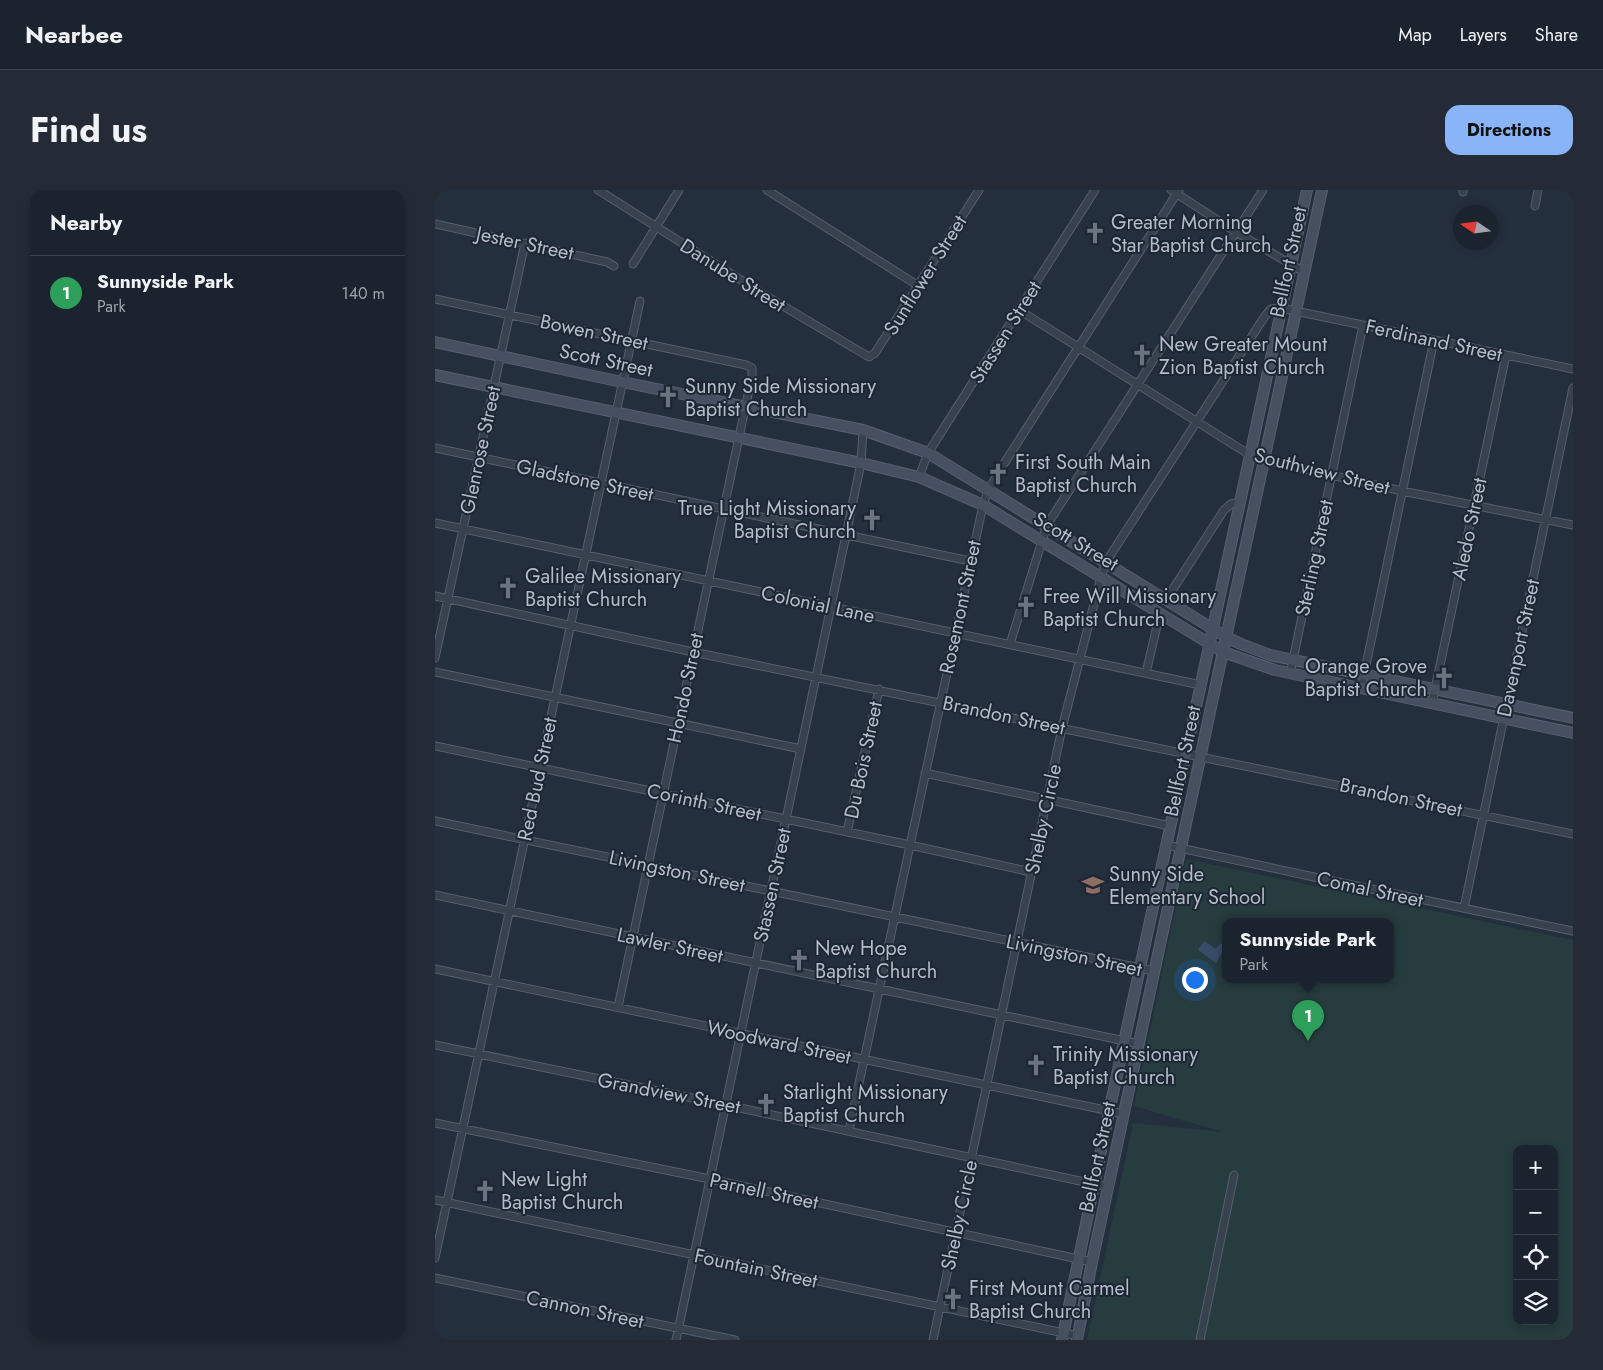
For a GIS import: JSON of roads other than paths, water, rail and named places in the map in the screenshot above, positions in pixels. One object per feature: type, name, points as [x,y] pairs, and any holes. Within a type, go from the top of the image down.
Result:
[{"type":"main road","name":"Bellfort Street","points":[[1063,1336],[1124,1040],[1307,190]]},
{"type":"main road","name":"Bellfort Street","points":[[1077,1338],[1322,190]]},
{"type":"main road","name":"Scott Street","points":[[435,342],[622,382],[863,430],[928,453],[1166,600],[1226,636],[1255,650],[1293,660],[1573,718]]},
{"type":"main road","name":"Scott Street","points":[[435,375],[861,463],[919,477],[983,505],[1223,652],[1260,666],[1290,674],[1573,734]]},
{"type":"main road","points":[[1266,381],[1280,384]]},
{"type":"main road","points":[[1235,527],[1249,530]]},
{"type":"street","name":"Danube Street","points":[[598,190],[869,358]]},
{"type":"street","points":[[633,264],[679,190]]},
{"type":"street","points":[[767,190],[917,285]]},
{"type":"street","name":"Stassen Street","points":[[919,477],[928,453],[1095,190]]},
{"type":"street","points":[[1010,644],[1047,525],[1263,190]]},
{"type":"street","points":[[1535,206],[1538,190]]},
{"type":"street","name":"Sunflower Street","points":[[869,358],[875,353],[976,191]]},
{"type":"street","points":[[1175,191],[1236,232],[1305,272]]},
{"type":"street","name":"Rosemont Street","points":[[849,1130],[983,505],[989,489],[1079,348],[1175,191]]},
{"type":"street","name":"Jester Street","points":[[435,224],[607,262],[614,266]]},
{"type":"street","name":"Glenrose Street","points":[[435,658],[525,243]]},
{"type":"street","name":"Bowen Street","points":[[435,299],[747,365],[752,368]]},
{"type":"street","name":"Red Bud Street","points":[[435,1258],[640,301]]},
{"type":"street","points":[[1281,308],[1296,311]]},
{"type":"street","name":"Shelby Circle","points":[[933,1340],[1063,728],[1106,562],[1265,316],[1271,309],[1281,308]]},
{"type":"street","name":"Southview Street","points":[[1019,310],[1250,455],[1264,460],[1403,491],[1573,525]]},
{"type":"street","name":"Ferdinand Street","points":[[1296,311],[1573,369]]},
{"type":"street","name":"Sterling Street","points":[[1290,674],[1363,325]]},
{"type":"street","points":[[1361,689],[1434,340]]},
{"type":"street","name":"Aledo Street","points":[[1432,703],[1506,355]]},
{"type":"street","name":"Hondo Street","points":[[617,1007],[739,438],[752,368]]},
{"type":"street","name":"Davenport Street","points":[[1464,908],[1573,388]]},
{"type":"street","name":"Stassen Street","points":[[676,1340],[861,463],[863,430]]},
{"type":"street","name":"Gladstone Street","points":[[435,448],[970,561]]},
{"type":"street","points":[[1166,600],[1224,510],[1231,504],[1239,502]]},
{"type":"street","name":"Colonial Lane","points":[[435,523],[1201,685]]},
{"type":"street","name":"Brandon Street","points":[[435,596],[693,652],[1573,834]]},
{"type":"street","points":[[1146,673],[1161,613]]},
{"type":"street","points":[[435,672],[801,749]]},
{"type":"street","name":"Du Bois Street","points":[[847,832],[879,689]]},
{"type":"street","name":"Corinth Street","points":[[435,746],[1031,872]]},
{"type":"street","points":[[925,772],[1170,826]]},
{"type":"street","name":"Livingston Street","points":[[435,821],[1154,971]]},
{"type":"street","name":"Comal Street","points":[[1167,845],[1573,931]]},
{"type":"street","name":"Lawler Street","points":[[435,895],[1139,1044]]},
{"type":"street","name":"Woodward Street","points":[[435,968],[1124,1114]]},
{"type":"street","name":"Grandview Street","points":[[435,1046],[726,1104],[1108,1187]]},
{"type":"street","name":"Parnell Street","points":[[435,1123],[710,1179],[1092,1262]]},
{"type":"street","points":[[1200,1340],[1234,1175]]},
{"type":"street","name":"Fountain Street","points":[[435,1200],[694,1254],[1077,1338]]},
{"type":"street","name":"Cannon Street","points":[[435,1278],[735,1340]]},
{"type":"water","points":[[1204,941],[1216,949],[1220,943],[1222,945],[1222,952],[1216,963],[1198,950]]},
{"type":"place","name":"Greater Morning Star Baptist Church","points":[[1095,233]]},
{"type":"place","name":"New Greater Mount Zion Baptist Church","points":[[1142,355]]},
{"type":"place","name":"Sunny Side Missionary Baptist Church","points":[[668,397]]},
{"type":"place","name":"First South Main Baptist Church","points":[[998,474]]},
{"type":"place","name":"True Light Missionary Baptist Church","points":[[872,520]]},
{"type":"place","name":"Galilee Missionary Baptist Church","points":[[508,588]]},
{"type":"place","name":"Free Will Missionary Baptist Church","points":[[1026,607]]},
{"type":"place","name":"Orange Grove Baptist Church","points":[[1444,678]]},
{"type":"place","name":"Sunny Side Elementary School","points":[[1093,885]]},
{"type":"place","name":"New Hope Baptist Church","points":[[799,960]]},
{"type":"place","name":"Sunnyside Park","points":[[1308,1041]]},
{"type":"place","name":"Trinity Missionary Baptist Church","points":[[1036,1065]]},
{"type":"place","name":"Starlight Missionary Baptist Church","points":[[766,1104]]},
{"type":"place","name":"New Light Baptist Church","points":[[485,1191]]},
{"type":"place","name":"First Mount Carmel Baptist Church","points":[[953,1299]]}]
